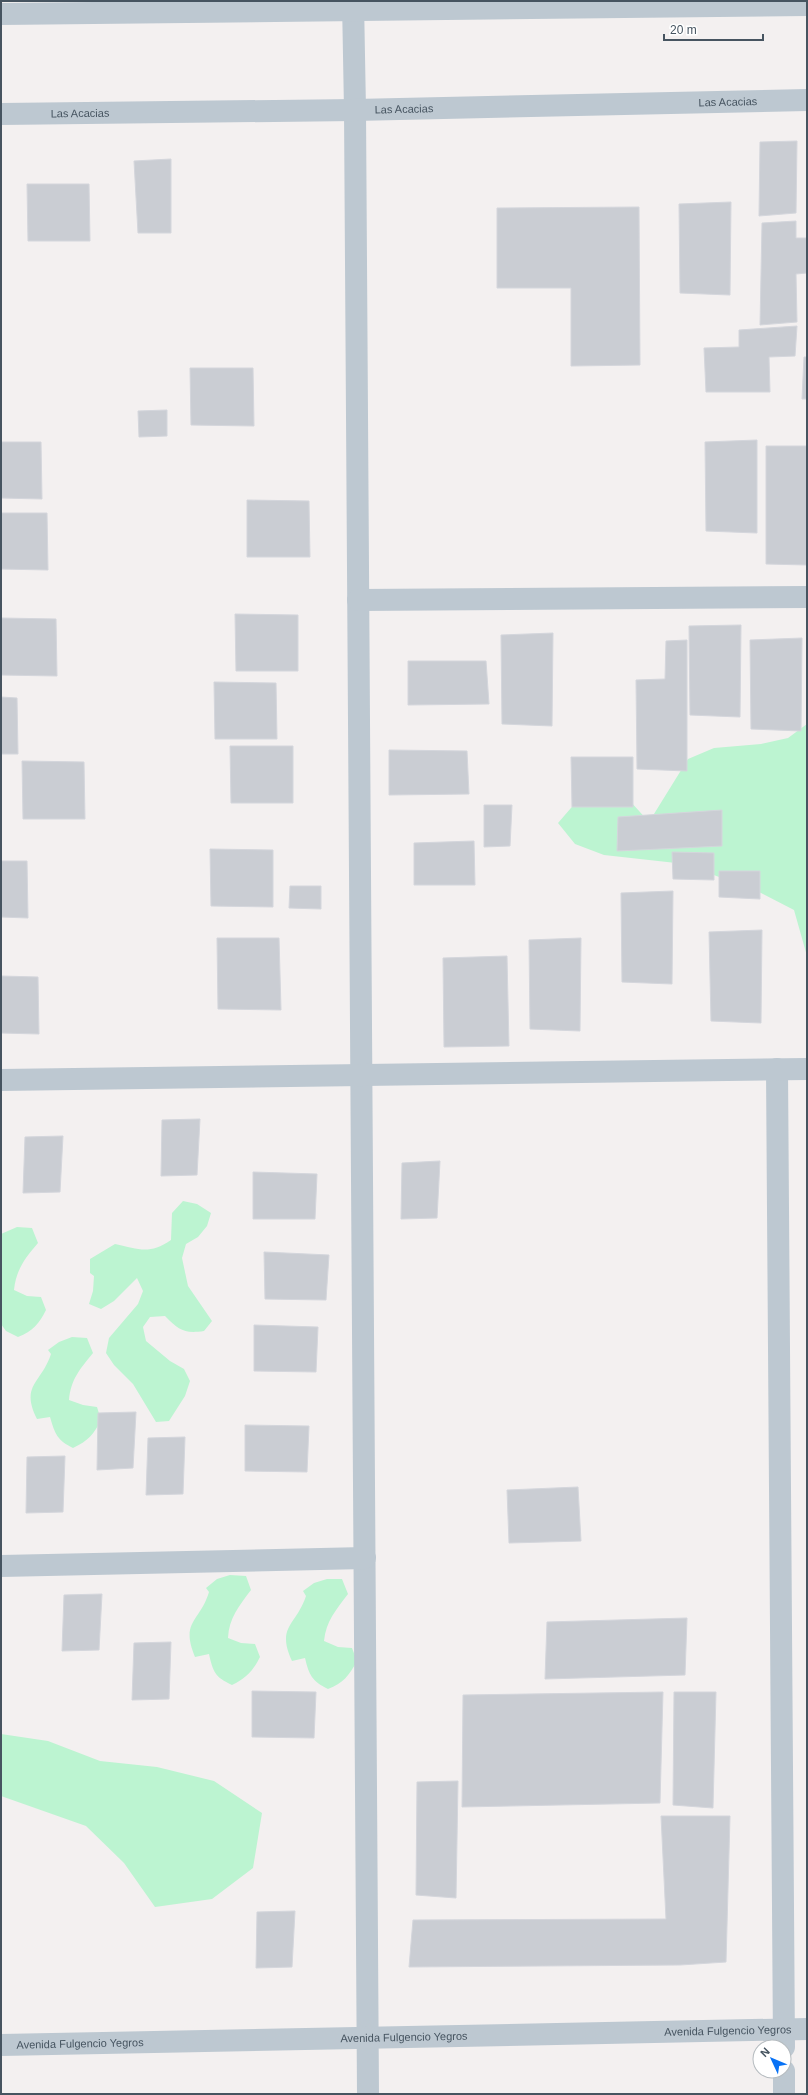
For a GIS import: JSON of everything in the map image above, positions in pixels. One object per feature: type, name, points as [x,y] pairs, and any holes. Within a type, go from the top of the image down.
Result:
[{"type":"street","points":[[1,14],[353,6],[762,3],[807,5]]},
{"type":"street","points":[[353,6],[355,110],[368,2094]]},
{"type":"street","name":"Las Acacias","points":[[1,114],[355,110],[807,100]]},
{"type":"street","points":[[358,600],[807,597]]},
{"type":"street","points":[[777,1069],[784,2038]]},
{"type":"street","points":[[1,1080],[807,1069]]},
{"type":"street","points":[[1,1566],[365,1558]]},
{"type":"street","name":"Avenida Fulgencio Yegros","points":[[1,2045],[367,2038],[784,2038],[807,2029]]},
{"type":"street","points":[[784,2079],[784,2094]]},
{"type":"green space","points":[[807,724],[807,956],[794,910],[761,893],[685,864],[604,855],[575,844],[558,823],[577,801],[630,801],[649,822],[688,759],[714,748],[761,744],[788,738]]},
{"type":"green space","points":[[183,1201],[197,1204],[211,1213],[207,1226],[198,1237],[186,1244],[182,1258],[188,1286],[212,1321],[204,1331],[197,1332],[191,1332],[178,1328],[165,1316],[150,1317],[143,1327],[146,1341],[170,1361],[184,1369],[190,1381],[185,1396],[169,1421],[156,1422],[133,1384],[114,1365],[106,1353],[109,1338],[138,1304],[143,1291],[137,1278],[114,1301],[101,1309],[89,1304],[93,1291],[94,1276],[90,1273],[90,1259],[115,1244],[144,1250],[163,1245],[171,1240],[172,1213]]},
{"type":"green space","points":[[17,1227],[32,1228],[38,1243],[19,1270],[14,1290],[27,1296],[41,1297],[46,1310],[35,1326],[28,1332],[18,1337],[6,1331],[1,1324],[1,1234]]},
{"type":"green space","points":[[72,1337],[87,1338],[93,1353],[80,1369],[74,1380],[69,1400],[83,1405],[97,1407],[101,1420],[90,1437],[83,1443],[73,1448],[57,1436],[50,1417],[37,1419],[32,1408],[31,1399],[31,1391],[47,1364],[51,1354],[48,1350],[59,1342]]},
{"type":"green space","points":[[230,1575],[246,1576],[251,1590],[239,1607],[230,1624],[228,1638],[241,1643],[255,1644],[260,1657],[249,1674],[232,1685],[218,1676],[214,1670],[209,1654],[195,1657],[190,1636],[190,1629],[193,1622],[201,1610],[209,1592],[206,1588],[217,1579]]},
{"type":"green space","points":[[327,1579],[342,1579],[348,1594],[329,1622],[324,1641],[338,1647],[352,1648],[357,1661],[345,1678],[338,1684],[328,1689],[312,1677],[305,1658],[292,1661],[286,1640],[289,1627],[302,1606],[306,1596],[303,1591],[314,1583]]},
{"type":"green space","points":[[1,1734],[48,1741],[100,1761],[157,1767],[214,1781],[262,1813],[253,1868],[212,1899],[155,1907],[124,1863],[86,1826],[1,1796]]},
{"type":"building","points":[[797,141],[796,213],[759,216],[760,142]]},
{"type":"building","points":[[171,159],[171,233],[138,233],[134,161]]},
{"type":"building","points":[[27,184],[89,184],[90,241],[28,241]]},
{"type":"building","points":[[731,202],[730,295],[680,293],[679,204]]},
{"type":"building","points":[[639,207],[640,365],[571,366],[571,288],[497,288],[497,208]]},
{"type":"building","points":[[796,221],[796,238],[807,238],[807,273],[796,274],[797,322],[760,325],[762,223]]},
{"type":"building","points":[[797,326],[795,356],[769,357],[770,392],[706,392],[704,348],[739,347],[739,330]]},
{"type":"building","points":[[804,357],[807,357],[807,399],[802,399]]},
{"type":"building","points":[[190,368],[253,368],[254,426],[191,425]]},
{"type":"building","points":[[167,410],[167,436],[139,437],[138,411]]},
{"type":"building","points":[[757,440],[757,533],[706,531],[705,442]]},
{"type":"building","points":[[1,442],[41,442],[42,499],[1,498]]},
{"type":"building","points":[[766,446],[807,446],[807,565],[766,564]]},
{"type":"building","points":[[247,500],[309,501],[310,557],[247,557]]},
{"type":"building","points":[[1,513],[47,513],[48,570],[1,569]]},
{"type":"building","points":[[235,614],[298,615],[298,671],[236,671]]},
{"type":"building","points":[[1,618],[56,619],[57,676],[1,675]]},
{"type":"building","points":[[741,625],[740,717],[690,715],[689,626]]},
{"type":"building","points":[[553,633],[552,726],[502,724],[501,635]]},
{"type":"building","points":[[802,638],[801,731],[751,729],[750,640]]},
{"type":"building","points":[[687,640],[687,771],[637,769],[636,680],[665,679],[666,641]]},
{"type":"building","points":[[408,661],[486,661],[489,704],[408,705]]},
{"type":"building","points":[[214,682],[276,683],[277,739],[215,739]]},
{"type":"building","points":[[1,697],[17,698],[18,754],[1,754]]},
{"type":"building","points":[[230,746],[293,746],[293,803],[231,803]]},
{"type":"building","points":[[389,750],[467,751],[469,794],[389,795]]},
{"type":"building","points":[[571,757],[633,757],[633,807],[572,807]]},
{"type":"building","points":[[22,761],[84,762],[85,819],[23,819]]},
{"type":"building","points":[[484,805],[512,805],[510,846],[484,847]]},
{"type":"building","points":[[722,810],[722,846],[617,851],[618,817]]},
{"type":"building","points":[[474,841],[475,885],[414,885],[414,843]]},
{"type":"building","points":[[210,849],[273,850],[273,907],[211,906]]},
{"type":"building","points":[[672,852],[714,853],[714,880],[673,879]]},
{"type":"building","points":[[1,861],[27,861],[28,918],[1,917]]},
{"type":"building","points":[[719,871],[760,871],[760,899],[719,897]]},
{"type":"building","points":[[290,886],[321,886],[321,909],[289,908]]},
{"type":"building","points":[[673,891],[672,984],[622,982],[621,893]]},
{"type":"building","points":[[762,930],[761,1023],[711,1021],[709,932]]},
{"type":"building","points":[[217,938],[279,938],[281,1010],[218,1009]]},
{"type":"building","points":[[581,938],[580,1031],[530,1029],[529,940]]},
{"type":"building","points":[[507,956],[509,1046],[444,1047],[443,958]]},
{"type":"building","points":[[1,976],[38,977],[39,1034],[1,1033]]},
{"type":"building","points":[[200,1119],[197,1175],[161,1176],[162,1120]]},
{"type":"building","points":[[63,1136],[60,1192],[23,1193],[25,1137]]},
{"type":"building","points":[[440,1161],[437,1218],[401,1219],[402,1163]]},
{"type":"building","points":[[253,1172],[317,1174],[315,1219],[253,1219]]},
{"type":"building","points":[[264,1252],[329,1255],[326,1300],[265,1299]]},
{"type":"building","points":[[254,1325],[318,1327],[316,1372],[254,1371]]},
{"type":"building","points":[[136,1412],[133,1468],[97,1470],[98,1413]]},
{"type":"building","points":[[245,1425],[309,1426],[307,1472],[245,1471]]},
{"type":"building","points":[[185,1437],[183,1494],[146,1495],[148,1438]]},
{"type":"building","points":[[65,1456],[63,1512],[26,1513],[27,1457]]},
{"type":"building","points":[[578,1487],[581,1541],[509,1543],[507,1490]]},
{"type":"building","points":[[102,1594],[99,1650],[62,1651],[64,1595]]},
{"type":"building","points":[[687,1618],[685,1675],[545,1679],[547,1622]]},
{"type":"building","points":[[171,1642],[169,1699],[132,1700],[134,1643]]},
{"type":"building","points":[[252,1691],[316,1692],[314,1738],[252,1737]]},
{"type":"building","points":[[663,1692],[660,1803],[462,1807],[463,1695]]},
{"type":"building","points":[[674,1692],[716,1692],[713,1808],[673,1805]]},
{"type":"building","points":[[458,1781],[456,1898],[416,1895],[417,1782]]},
{"type":"building","points":[[661,1816],[730,1816],[726,1962],[680,1965],[409,1967],[413,1920],[666,1919]]},
{"type":"building","points":[[295,1911],[292,1967],[256,1968],[257,1912]]}]
